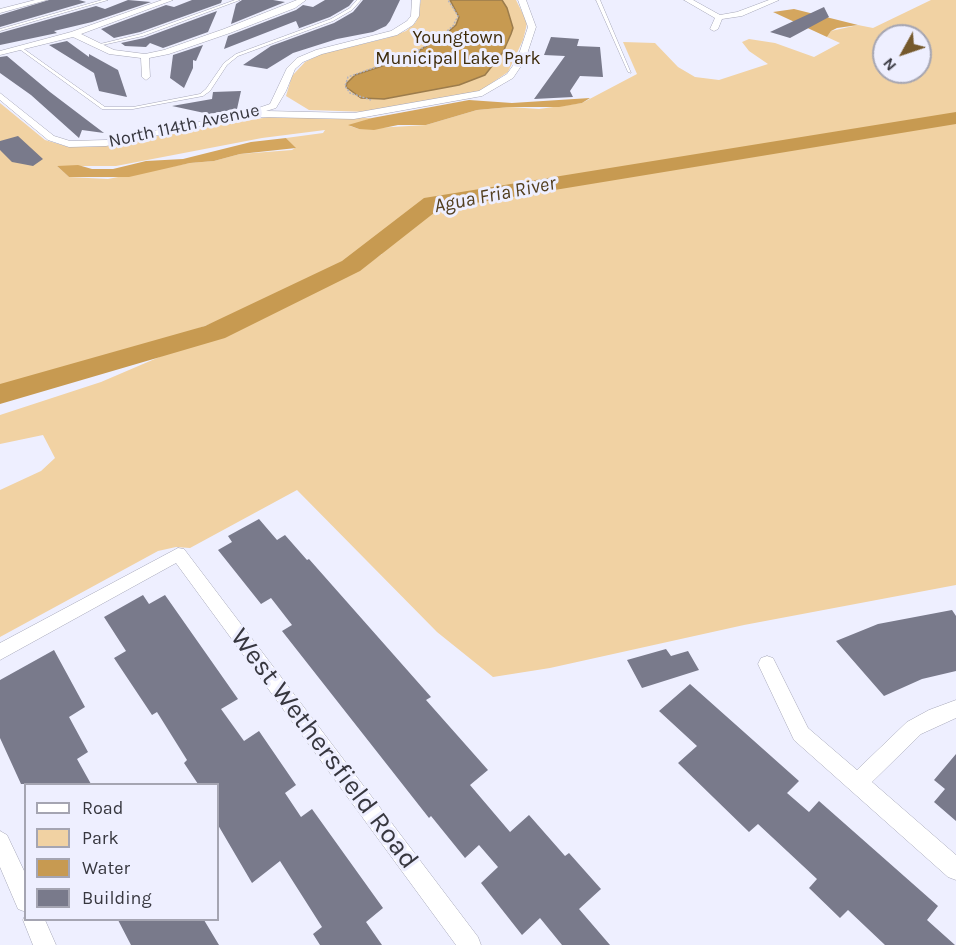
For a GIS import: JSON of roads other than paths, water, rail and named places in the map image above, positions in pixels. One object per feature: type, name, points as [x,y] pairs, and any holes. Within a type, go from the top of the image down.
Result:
[{"type":"street","points":[[0,11],[43,0]]},
{"type":"street","points":[[0,53],[74,34],[169,0]]},
{"type":"street","points":[[74,34],[123,54],[145,56],[166,52],[217,34],[292,6],[302,0]]},
{"type":"street","name":"North 114th Avenue","points":[[0,96],[51,138],[59,142],[79,144],[123,140],[243,116],[273,106],[291,68],[300,60],[319,52],[394,33],[410,23],[415,16],[417,0]]},
{"type":"street","points":[[243,116],[266,113],[354,116],[482,93],[510,76],[521,60],[532,27],[522,0]]},
{"type":"street","points":[[688,0],[719,17],[739,14],[763,2],[775,0]]},
{"type":"street","points":[[714,29],[719,17]]},
{"type":"street","points":[[145,56],[146,77]]},
{"type":"street","name":"West Wethersfield Road","points":[[0,652],[178,554],[470,945]]},
{"type":"street","points":[[767,664],[801,734],[956,869]]},
{"type":"street","points":[[857,783],[914,728],[936,716],[956,709]]},
{"type":"street","points":[[0,842],[24,896]]},
{"type":"street","points":[[34,921],[45,945]]},
{"type":"lane","points":[[0,30],[106,0]]},
{"type":"lane","points":[[98,45],[142,34],[238,0]]},
{"type":"lane","points":[[20,48],[104,108],[133,108],[201,95],[208,90],[225,64],[237,55],[332,20],[351,9],[359,0]]},
{"type":"lane","points":[[598,0],[630,72]]},
{"type":"water","points":[[450,0],[502,0],[507,8],[513,28],[503,52],[485,75],[459,85],[384,99],[361,98],[346,87],[355,75],[409,57],[447,33],[456,25],[459,17]]},
{"type":"waterway","name":"Agua Fria River","points":[[0,394],[215,332],[351,266],[432,203],[956,118]]},
{"type":"park label","name":"Youngtown Municipal Lake Park","points":[[458,48]]}]
